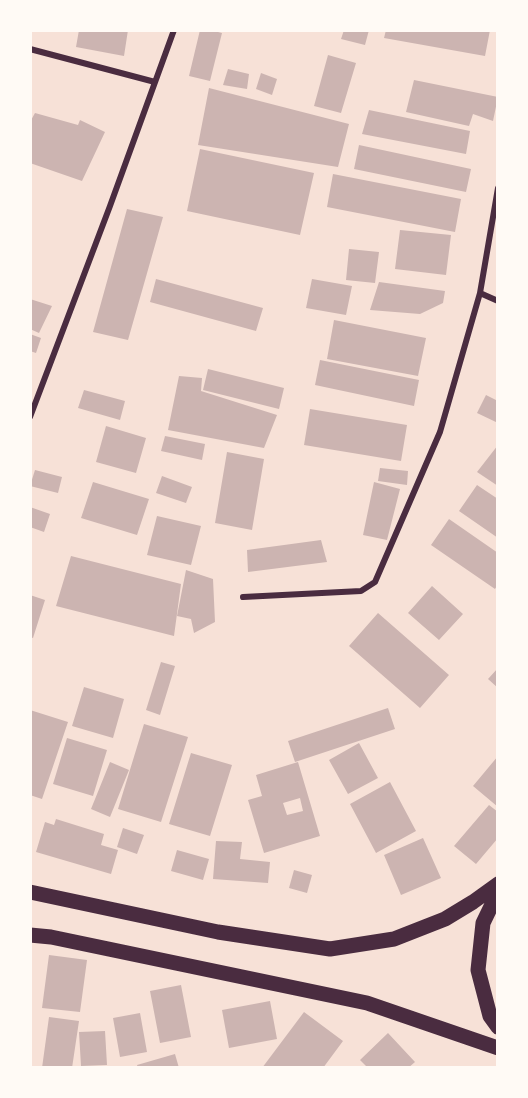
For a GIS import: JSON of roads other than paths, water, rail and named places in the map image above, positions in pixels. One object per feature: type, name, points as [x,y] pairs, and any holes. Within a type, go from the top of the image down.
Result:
[{"type":"main road","points":[[30,892],[218,932],[330,949],[394,939],[445,919],[498,884]]},
{"type":"main road","points":[[498,892],[483,923],[478,970],[490,1016],[498,1027]]},
{"type":"main road","points":[[30,935],[51,937],[367,1003],[498,1048]]},
{"type":"street","points":[[30,417],[174,30]]},
{"type":"street","points":[[30,49],[155,82]]},
{"type":"street","points":[[243,597],[361,591],[375,582],[440,432],[480,293],[498,188]]},
{"type":"street","points":[[480,293],[498,301]]}]
